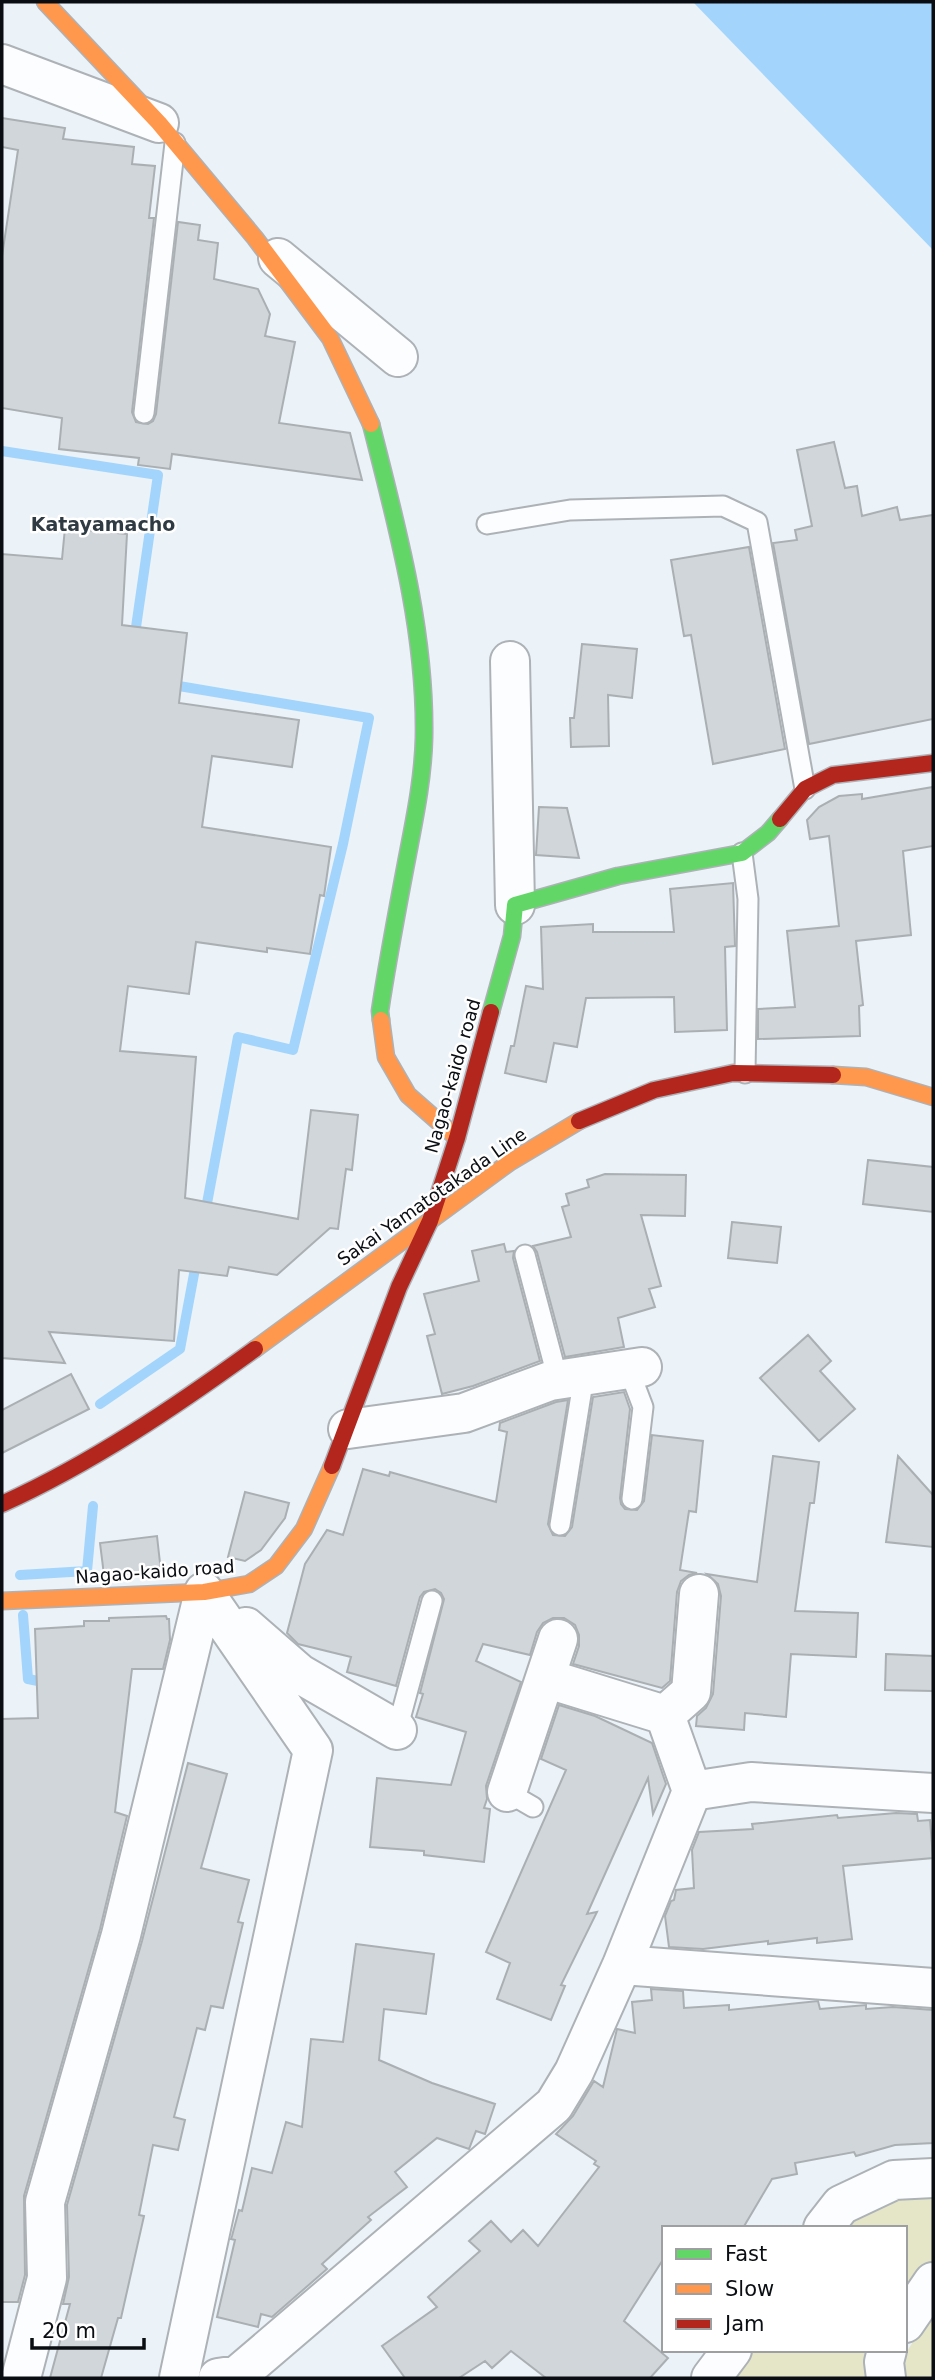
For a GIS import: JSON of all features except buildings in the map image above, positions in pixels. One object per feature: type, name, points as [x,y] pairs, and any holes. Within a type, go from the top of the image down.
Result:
[{"type":"street","points":[[45,2],[167,133],[255,239],[330,338],[370,422],[405,559],[422,674],[424,739],[418,802],[380,1012],[386,1058],[408,1095],[457,1138]]},
{"type":"street","points":[[2,64],[167,133]]},
{"type":"street","points":[[255,239],[398,357]]},
{"type":"street","points":[[510,661],[515,905],[618,876],[742,853],[768,833],[805,789],[833,775],[933,763]]},
{"type":"street","name":"Nagao-kaido road","points":[[2,1601],[204,1592],[249,1584],[276,1566],[304,1529],[348,1429],[399,1287],[430,1221],[457,1138],[512,936],[515,905]]},
{"type":"street","name":"Sakai Yamatotakada Line","points":[[2,1504],[37,1488],[120,1441],[219,1375],[510,1162],[580,1120],[654,1090],[733,1073],[866,1077],[933,1097]]},
{"type":"street","points":[[348,1429],[464,1413],[550,1381],[636,1368]]},
{"type":"street","points":[[204,1592],[300,1674],[397,1730]]},
{"type":"street","points":[[21,2378],[47,2278],[45,2202],[121,1935],[204,1592]]},
{"type":"street","points":[[179,2378],[313,1750],[204,1592]]},
{"type":"street","points":[[665,1715],[691,1692],[699,1594]]},
{"type":"street","points":[[520,1800],[545,1678],[558,1639]]},
{"type":"street","points":[[545,1678],[665,1715]]},
{"type":"street","points":[[218,2378],[238,2375],[554,2105],[574,2072],[622,1965],[692,1791],[665,1715]]},
{"type":"street","points":[[692,1791],[751,1782],[933,1793]]},
{"type":"street","points":[[622,1965],[933,1988]]},
{"type":"street","points":[[825,2226],[841,2205],[894,2180],[933,2178]]},
{"type":"street","points":[[907,2320],[933,2282]]},
{"type":"street","points":[[710,2378],[730,2352]]},
{"type":"street","points":[[886,2352],[884,2362],[886,2378]]},
{"type":"lane","points":[[144,413],[167,133]]},
{"type":"lane","points":[[487,524],[570,510],[711,506],[723,506],[757,522],[805,789]]},
{"type":"lane","points":[[742,853],[748,900],[746,1073]]},
{"type":"lane","points":[[525,1255],[571,1378],[560,1525]]},
{"type":"lane","points":[[632,1499],[643,1407],[636,1368]]},
{"type":"lane","points":[[397,1730],[432,1601]]},
{"type":"green space","points":[[933,2194],[933,2265],[907,2302],[907,2226],[846,2226],[871,2208],[894,2200]]},
{"type":"green space","points":[[933,2314],[933,2378],[899,2378],[907,2352]]},
{"type":"green space","points":[[750,2352],[875,2352],[872,2378],[731,2378]]},
{"type":"water","points":[[693,2],[933,2],[933,250]]},
{"type":"waterway","points":[[2,451],[158,475],[134,641]]},
{"type":"waterway","points":[[167,684],[369,718],[343,844],[293,1050],[238,1037],[205,1214]]},
{"type":"waterway","points":[[100,1404],[180,1349],[197,1258]]},
{"type":"waterway","points":[[20,1575],[87,1571],[93,1506]]},
{"type":"waterway","points":[[23,1615],[28,1679],[48,1683]]},
{"type":"traffic: fast","points":[[371,424],[391,501],[415,619],[424,738],[420,787],[380,1011],[381,1020]]},
{"type":"traffic: fast","points":[[491,1012],[512,936],[515,905],[618,876],[742,853],[768,833],[780,819]]},
{"type":"traffic: slow","points":[[45,2],[159,123],[255,238],[330,338],[371,424]]},
{"type":"traffic: slow","points":[[381,1020],[386,1057],[408,1095],[457,1138]]},
{"type":"traffic: slow","points":[[833,1075],[866,1077],[933,1097]]},
{"type":"traffic: slow","points":[[255,1349],[510,1162],[579,1121]]},
{"type":"traffic: slow","points":[[2,1601],[204,1592],[249,1584],[276,1566],[304,1529],[332,1466]]},
{"type":"traffic: jam","points":[[780,819],[805,789],[833,775],[933,763]]},
{"type":"traffic: jam","points":[[332,1466],[399,1287],[430,1221],[457,1138],[491,1012]]},
{"type":"traffic: jam","points":[[579,1121],[654,1090],[733,1073],[833,1075]]},
{"type":"traffic: jam","points":[[2,1504],[101,1452],[255,1349]]},
{"type":"district","name":"Katayamacho","points":[[103,524]]}]
